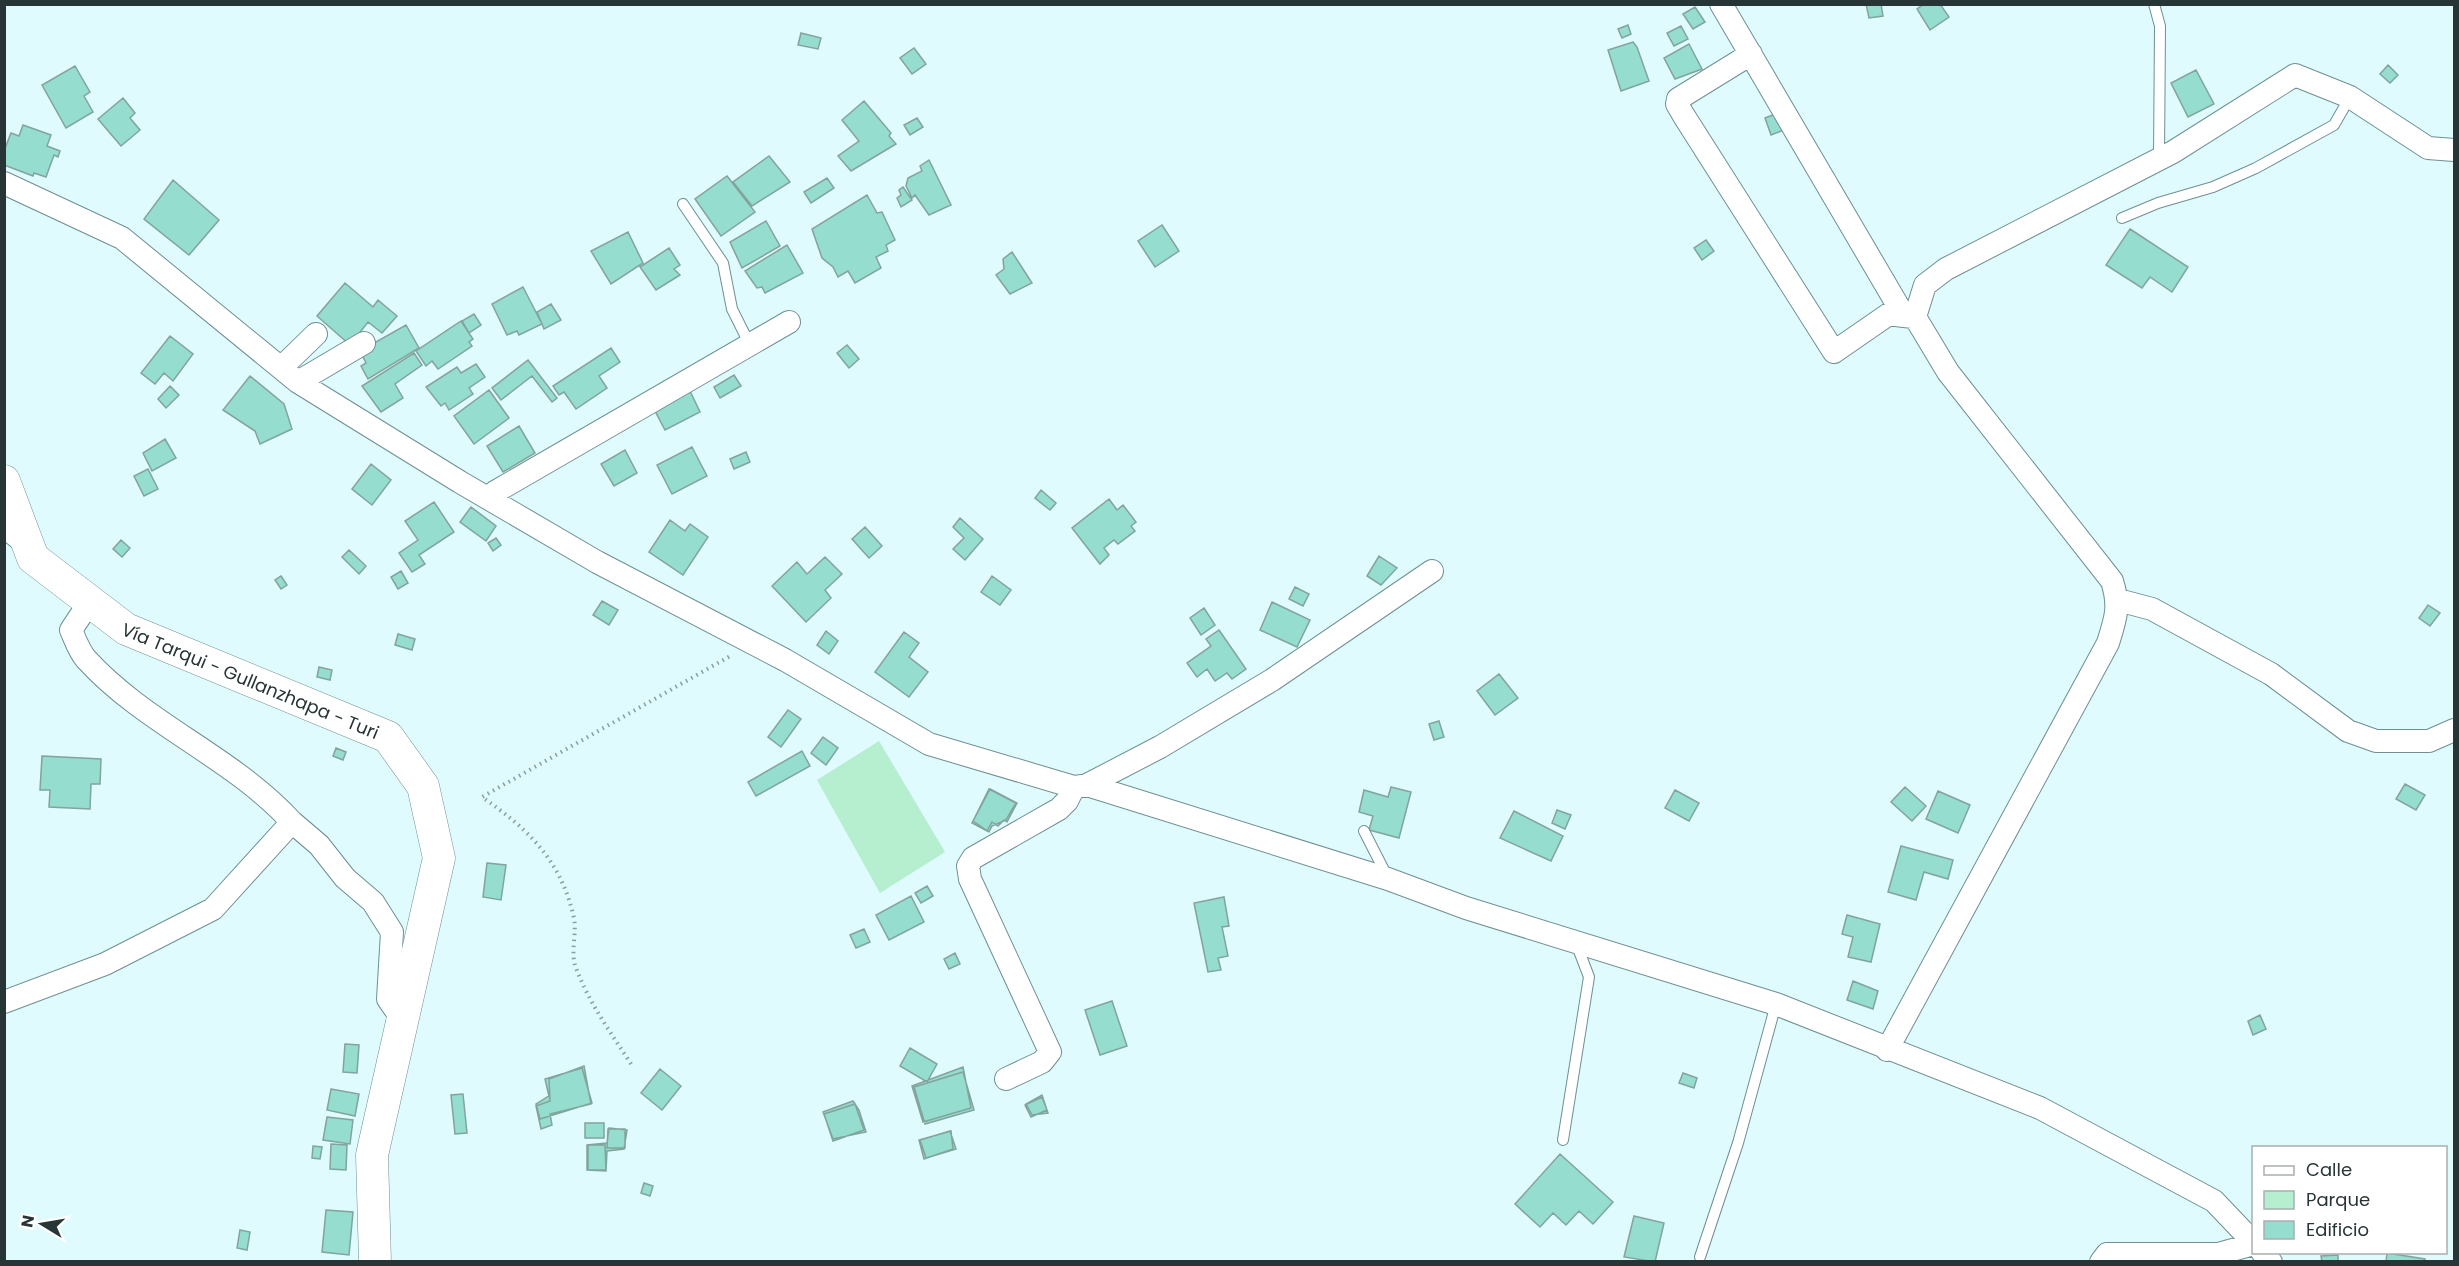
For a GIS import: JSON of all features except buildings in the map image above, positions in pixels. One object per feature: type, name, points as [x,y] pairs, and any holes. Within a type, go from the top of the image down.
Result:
[{"type":"main road","points":[[4,481],[33,558]]},
{"type":"main road","name":"Vía Tarqui - Gullanzhapa - Turi","points":[[33,558],[91,600],[126,630],[388,737],[423,786],[439,858],[372,1155],[375,1262]]},
{"type":"street","points":[[1721,4],[1910,316],[1948,372],[2112,581],[2118,600],[2115,621],[2108,643],[1887,1050]]},
{"type":"street","points":[[1751,54],[1678,99],[1677,104],[1684,116],[1834,352],[1889,314],[1910,316]]},
{"type":"street","points":[[1910,316],[1924,285],[1946,269],[2158,159],[2295,75],[2350,97],[2428,148],[2454,150]]},
{"type":"street","points":[[4,183],[122,238],[290,374],[489,499],[597,562],[786,660],[929,744],[1081,786],[1388,879],[1466,908],[1776,1004],[1887,1050],[2040,1108],[2214,1201],[2252,1243]]},
{"type":"street","points":[[489,499],[495,492],[789,322]]},
{"type":"street","points":[[290,374],[316,334]]},
{"type":"street","points":[[290,374],[364,343]]},
{"type":"street","points":[[1006,1079],[1042,1062],[1050,1052],[970,879],[968,866],[973,858],[1059,808],[1081,786],[1160,747],[1272,680],[1432,571]]},
{"type":"street","points":[[91,600],[71,630],[84,657],[146,714],[268,796],[292,822],[319,845],[345,878],[373,902],[392,932],[388,999],[402,1020]]},
{"type":"street","points":[[2118,600],[2128,600],[2152,609],[2271,674],[2348,731],[2358,735],[2376,741],[2429,741],[2454,730]]},
{"type":"street","points":[[4,1002],[105,964],[213,909],[292,822]]},
{"type":"street","points":[[2101,1262],[2107,1254],[2218,1254],[2252,1244]]},
{"type":"lane","points":[[2154,4],[2160,26],[2158,159]]},
{"type":"lane","points":[[2122,218],[2158,203],[2213,187],[2287,152],[2334,125],[2350,97]]},
{"type":"lane","points":[[683,204],[723,262],[732,309],[750,346]]},
{"type":"lane","points":[[4,534],[33,558]]},
{"type":"lane","points":[[1364,831],[1388,879]]},
{"type":"lane","points":[[1563,1140],[1588,978],[1576,943]]},
{"type":"lane","points":[[1700,1257],[1738,1143],[1776,1004]]},
{"type":"path","points":[[631,1064],[591,1002],[574,966],[574,919],[556,870],[539,844],[507,814],[482,797],[623,715],[752,644]]},
{"type":"green space","points":[[879,741],[945,852],[880,893],[817,780]]}]
